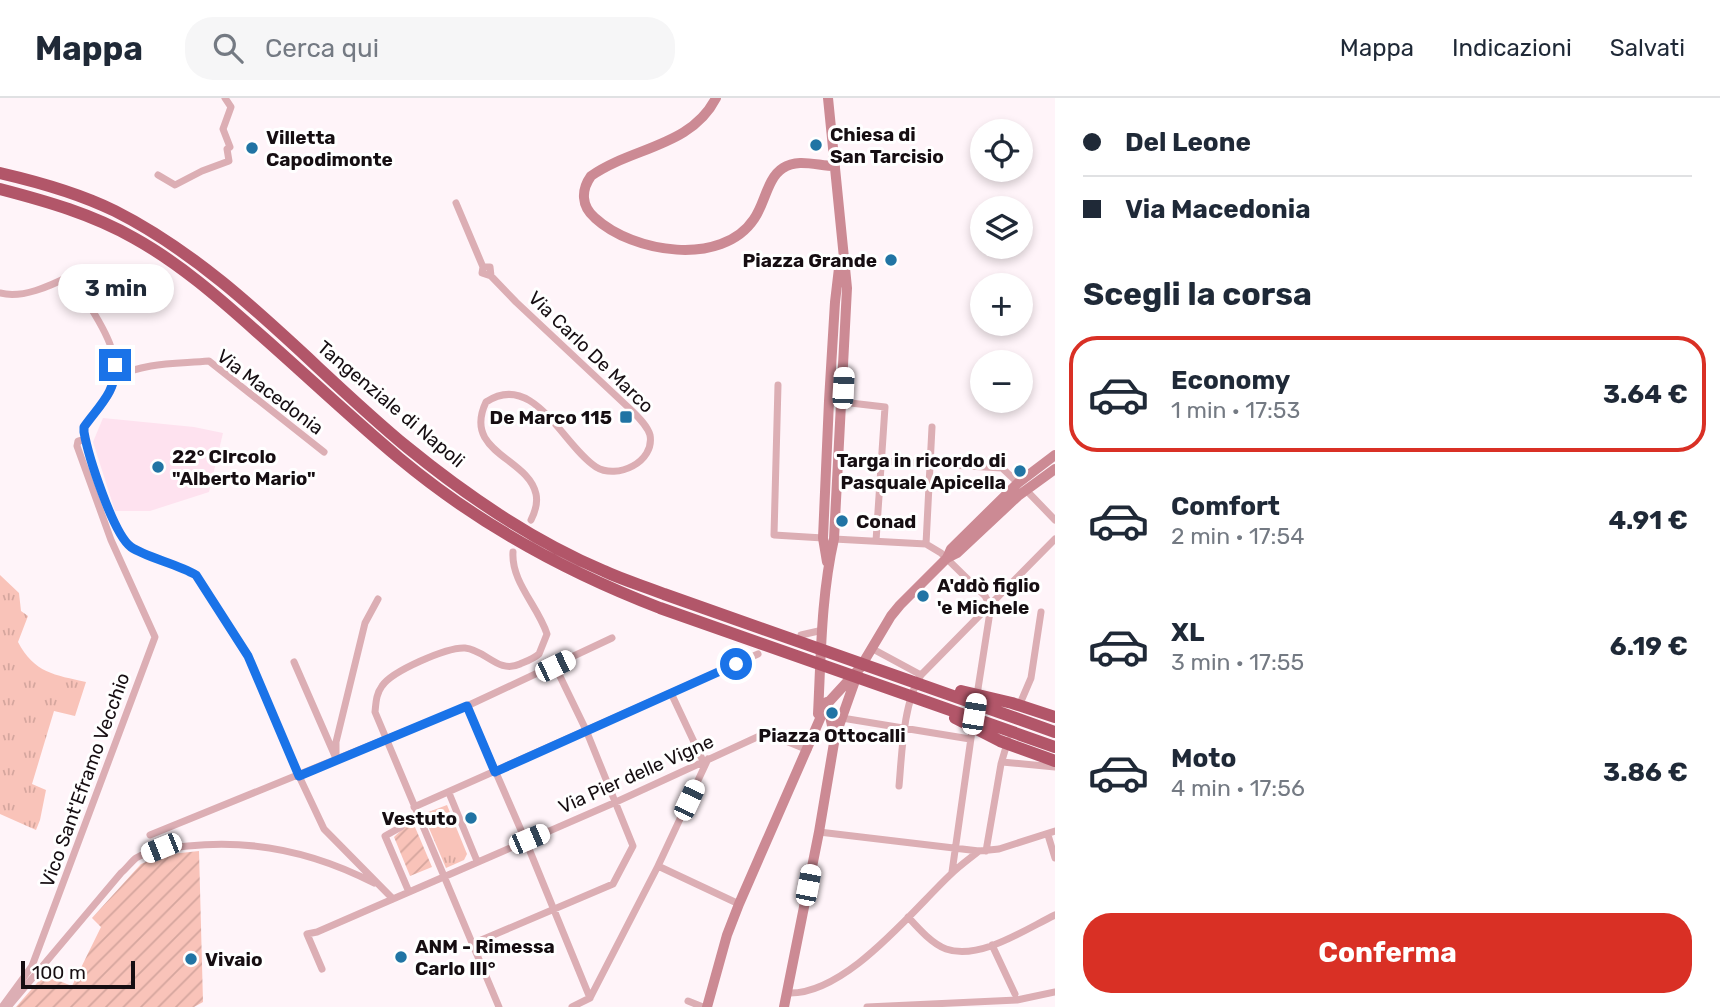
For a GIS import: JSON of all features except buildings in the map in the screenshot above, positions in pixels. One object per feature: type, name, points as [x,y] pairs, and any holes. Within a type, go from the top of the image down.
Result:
[{"type":"highway","name":"Tangenziale di Napoli","points":[[0,173],[65,191],[113,210],[185,253],[400,459],[480,517],[543,556],[635,598],[1055,747]]},
{"type":"highway","name":"Tangenziale di Napoli","points":[[0,188],[64,206],[133,237],[179,266],[251,317],[406,446],[487,506],[548,543],[604,571],[1055,732]]},
{"type":"highway","points":[[896,675],[1012,703],[1055,718]]},
{"type":"highway","points":[[918,698],[1000,740],[1055,761]]},
{"type":"street","points":[[158,175],[175,185],[229,161],[227,149],[230,147],[223,129],[231,107],[225,98]]},
{"type":"street","points":[[716,98],[706,115],[685,131],[591,176],[583,192],[589,212],[606,227],[641,245],[660,250],[707,247],[742,232],[754,220],[772,181],[784,167],[799,163],[835,166]]},
{"type":"street","points":[[828,98],[843,256],[839,268],[842,297],[842,402],[829,539]]},
{"type":"street","name":"Via Carlo De Marco","points":[[456,203],[483,267],[488,266],[489,275],[630,409],[646,426],[650,436],[649,448],[636,464],[618,471],[603,470],[585,457],[538,406],[520,395],[495,396],[486,402],[480,423],[485,440],[533,486],[537,506],[531,520]]},
{"type":"street","points":[[0,293],[9,295],[49,287],[70,276],[108,336],[116,377],[109,395],[84,427],[85,439],[113,520],[132,548],[183,567],[196,575],[248,656],[324,829],[393,899]]},
{"type":"street","points":[[818,720],[829,539],[829,401],[842,297]]},
{"type":"street","name":"Via Macedonia","points":[[116,377],[131,369],[148,365],[209,361],[324,452]]},
{"type":"street","points":[[778,385],[774,535],[926,544],[947,558],[990,605]]},
{"type":"street","points":[[842,402],[885,407],[876,541]]},
{"type":"street","points":[[926,544],[932,428]]},
{"type":"street","name":"Vico Sant'Eframo Vecchio","points":[[2,1007],[32,966],[155,637],[95,500],[77,446],[78,441],[85,439]]},
{"type":"street","points":[[784,1007],[835,737],[860,668],[895,610],[947,558],[957,553],[1055,455]]},
{"type":"street","points":[[881,461],[1004,468],[1055,520]]},
{"type":"street","points":[[1022,486],[1055,469]]},
{"type":"street","points":[[899,786],[905,729],[914,685],[1055,540]]},
{"type":"street","points":[[499,1007],[375,712],[376,700],[382,686],[394,674],[453,649],[466,648],[504,667],[512,668],[539,654],[547,634],[516,574],[512,562],[513,552]]},
{"type":"street","points":[[337,760],[336,742],[365,623],[378,599]]},
{"type":"street","points":[[952,873],[990,605]]},
{"type":"street","points":[[787,993],[805,993],[867,958],[952,873],[982,851],[1002,762],[1020,702],[1031,678],[1041,612]]},
{"type":"street","points":[[801,635],[822,630]]},
{"type":"street","points":[[150,835],[467,706],[612,638]]},
{"type":"street","points":[[871,648],[921,675]]},
{"type":"street","points":[[414,807],[758,654]]},
{"type":"street","points":[[294,662],[337,760]]},
{"type":"street","points":[[472,944],[614,884],[633,846],[586,730],[555,666]]},
{"type":"street","points":[[688,1001],[705,1007],[727,934],[808,750],[818,720],[827,703],[860,668]]},
{"type":"street","points":[[819,682],[835,737]]},
{"type":"street","points":[[572,1007],[590,998],[658,866],[706,760],[671,693]]},
{"type":"street","points":[[467,706],[590,998]]},
{"type":"street","points":[[842,718],[970,739]]},
{"type":"street","name":"Via Pier delle Vigne","points":[[409,892],[766,733],[808,750]]},
{"type":"street","points":[[1002,762],[1055,767]]},
{"type":"street","points":[[449,793],[477,861]]},
{"type":"street","points":[[322,969],[307,934],[409,892],[386,836],[401,827]]},
{"type":"street","points":[[819,832],[982,851],[999,849],[1051,833],[1055,858]]},
{"type":"street","points":[[8,1007],[121,873],[136,859],[161,848],[204,844],[285,849],[341,868],[378,885]]},
{"type":"street","points":[[658,866],[739,904]]},
{"type":"street","points":[[908,917],[929,938],[945,949],[971,952],[1055,915]]},
{"type":"street","points":[[992,945],[1015,994]]},
{"type":"street","points":[[867,1007],[1017,1000],[1055,992]]},
{"type":"shaded area","name":"22° CIrcolo \"Alberto Mario\"","points":[[103,418],[194,427],[223,433],[209,492],[150,511],[115,511],[93,442]]},
{"type":"green space","points":[[0,575],[19,593],[21,611],[28,616],[18,642],[24,652],[46,671],[86,682],[75,716],[54,711],[32,784],[46,790],[36,830],[0,814]]},
{"type":"green space","points":[[447,805],[467,854],[464,860],[446,868],[423,814]]},
{"type":"green space","points":[[412,820],[432,867],[410,876],[394,837]]},
{"type":"green space","points":[[199,851],[203,1002],[194,1007],[16,1007],[44,975],[72,986],[101,927],[92,918],[141,864],[162,855]]},
{"type":"place","name":"Chiesa di San Tarcisio","points":[[816,145]]},
{"type":"place","name":"Villetta Capodimonte","points":[[252,148]]},
{"type":"place","name":"Piazza Grande","points":[[891,260]]},
{"type":"place","name":"De Marco 115","points":[[626,417]]},
{"type":"place","name":"22° CIrcolo \"Alberto Mario\"","points":[[158,467]]},
{"type":"place","name":"Targa in ricordo di Pasquale Apicella","points":[[1020,471]]},
{"type":"place","name":"Conad","points":[[842,521]]},
{"type":"place","name":"A'ddò figlio 'e Michele","points":[[923,596]]},
{"type":"place","name":"Piazza Ottocalli","points":[[832,713]]},
{"type":"place","name":"Vestuto","points":[[471,818]]},
{"type":"place","name":"ANM - Rimessa Carlo III°","points":[[401,957]]},
{"type":"place","name":"Vivaio","points":[[191,959]]},
{"type":"route","points":[[115,365],[116,377],[109,395],[84,427],[85,439],[113,520],[132,548],[183,567],[196,575],[248,656],[299,776],[467,706],[495,772],[736,664]]}]
